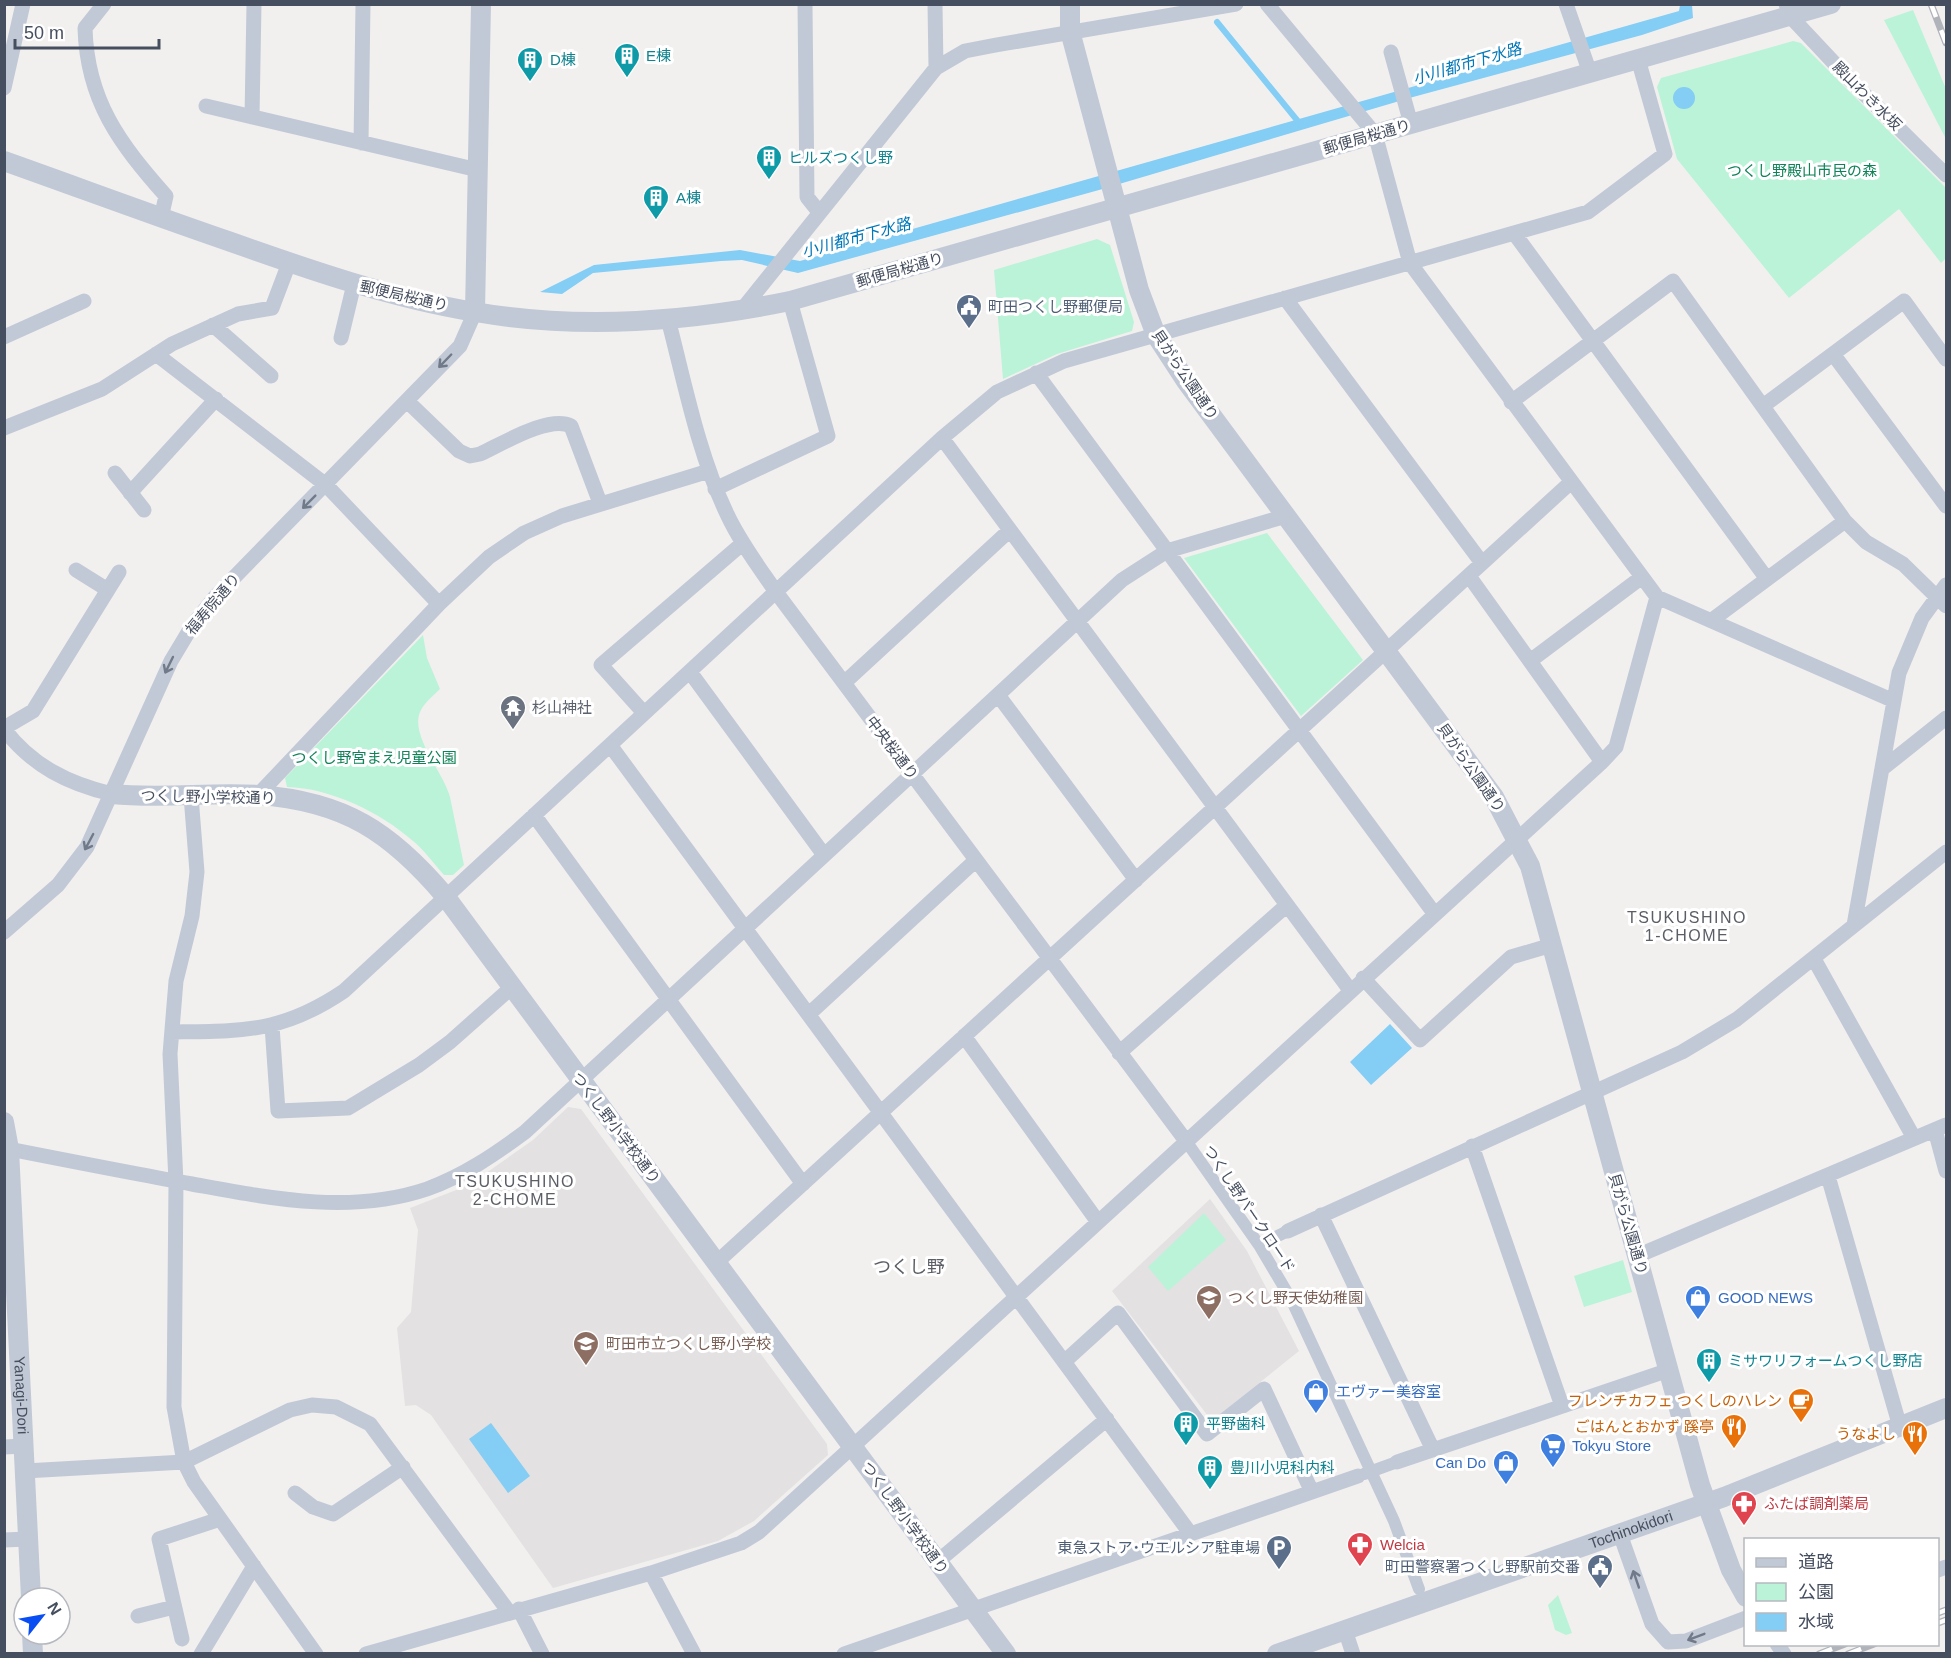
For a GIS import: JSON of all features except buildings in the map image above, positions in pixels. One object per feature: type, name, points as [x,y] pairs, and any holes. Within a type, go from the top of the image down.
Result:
[{"type":"street","points":[[4,87],[23,4]]},
{"type":"street","points":[[104,4],[85,28],[89,70],[100,106],[114,130],[131,157],[166,196],[161,218]]},
{"type":"street","points":[[252,117],[254,4]]},
{"type":"street","points":[[361,142],[363,4]]},
{"type":"street","points":[[475,312],[481,4]]},
{"type":"street","points":[[805,4],[807,197],[819,212]]},
{"type":"street","points":[[935,4],[936,68]]},
{"type":"street","name":"貝がら公園通り","points":[[1070,4],[1070,31],[1116,208],[1139,290],[1156,334],[1186,381],[1494,796],[1530,866],[1706,1504],[1731,1570],[1744,1593]]},
{"type":"street","points":[[741,311],[936,68],[965,51],[1236,4]]},
{"type":"street","points":[[1267,4],[1375,134],[1410,263],[1570,483],[1657,597],[1894,701]]},
{"type":"street","points":[[1566,4],[1590,73]]},
{"type":"street","name":"郵便局桜通り","points":[[4,161],[354,284],[475,312],[543,320],[606,322],[668,320],[741,311],[790,301],[1375,134],[1408,115],[1590,73],[1788,10],[1831,4]]},
{"type":"street","name":"殿山わき水坂","points":[[1788,10],[1851,81],[1947,174]]},
{"type":"street","points":[[1391,52],[1408,115]]},
{"type":"street","points":[[172,1032],[232,1031],[272,1026],[314,1011],[344,991],[942,438],[997,392],[1064,361],[1588,212],[1665,154],[1638,59]]},
{"type":"street","points":[[206,106],[478,170]]},
{"type":"street","points":[[1514,233],[1767,579]]},
{"type":"street","points":[[4,428],[102,389],[172,344],[213,325],[238,314],[272,308],[289,263]]},
{"type":"street","points":[[1511,402],[1673,281],[1845,521],[1866,542],[1903,564],[1943,596],[1922,618],[1899,672],[1854,925]]},
{"type":"street","points":[[341,339],[354,284]]},
{"type":"street","points":[[1285,298],[1482,563]]},
{"type":"street","points":[[4,337],[84,301]]},
{"type":"street","points":[[715,489],[828,436],[790,301]]},
{"type":"street","points":[[1763,406],[1904,301],[1942,342],[1947,359]]},
{"type":"street","name":"福寿院通り","points":[[4,932],[58,885],[73,868],[87,846],[171,661],[192,626],[215,597],[460,346],[475,312]]},
{"type":"street","name":"中央桜通り","points":[[668,320],[715,489],[743,543],[776,592],[1186,1142]]},
{"type":"street","points":[[213,325],[271,376]]},
{"type":"street","points":[[156,354],[326,485],[439,604]]},
{"type":"street","points":[[1833,354],[1947,506]]},
{"type":"street","points":[[1036,373],[1434,913]]},
{"type":"street","points":[[130,493],[216,399]]},
{"type":"street","points":[[407,401],[459,451],[470,456],[480,454],[549,423],[563,422],[571,426],[600,503]]},
{"type":"street","points":[[942,438],[1350,990]]},
{"type":"street","points":[[258,795],[472,571],[524,533],[562,516],[600,503],[709,471]]},
{"type":"street","points":[[115,473],[144,510]]},
{"type":"street","points":[[716,1263],[1570,483]]},
{"type":"street","points":[[7,1150],[176,1182],[265,1197],[318,1203],[354,1202],[426,1189],[492,1156],[525,1132],[1122,580],[1167,551],[1286,516]]},
{"type":"street","points":[[1712,620],[1845,521]]},
{"type":"street","points":[[844,683],[1010,530]]},
{"type":"street","points":[[644,713],[601,665],[743,543]]},
{"type":"street","points":[[76,570],[108,590]]},
{"type":"street","points":[[112,794],[60,777],[10,746],[4,729],[33,711],[119,572]]},
{"type":"street","points":[[1469,576],[1602,762]]},
{"type":"street","points":[[1530,662],[1642,577]]},
{"type":"street","points":[[366,1653],[651,1573],[741,1543],[759,1532],[1517,837],[1602,762],[1616,747],[1657,597]]},
{"type":"street","points":[[690,672],[824,855]]},
{"type":"street","points":[[998,695],[1136,880]]},
{"type":"street","points":[[1882,770],[1947,718]]},
{"type":"street","points":[[610,745],[1190,1533]]},
{"type":"street","name":"つくし野小学校通り","points":[[112,794],[258,795],[297,800],[337,811],[373,827],[406,852],[445,896],[1006,1653]]},
{"type":"street","points":[[191,796],[197,872],[192,916],[176,981],[170,1054],[176,1182],[174,1407],[184,1462],[194,1482],[316,1653]]},
{"type":"street","points":[[534,815],[803,1184]]},
{"type":"street","points":[[1259,1245],[1682,1052],[1737,1019],[1947,852]]},
{"type":"street","points":[[809,1014],[976,860]]},
{"type":"street","points":[[1119,1053],[1287,905]]},
{"type":"street","points":[[1363,978],[1420,1040],[1511,957],[1552,945]]},
{"type":"street","points":[[1814,959],[1914,1137]]},
{"type":"street","points":[[272,1026],[278,1111],[348,1108],[419,1065],[450,1042],[512,987]]},
{"type":"street","points":[[964,1036],[1098,1222]]},
{"type":"street","name":"Yanagi-Dori","points":[[4,1122],[7,1150],[14,1447],[25,1471],[30,1586]]},
{"type":"street","points":[[1637,1256],[1828,1176],[1914,1137],[1941,1128],[1947,1171]]},
{"type":"street","name":"つくし野パークロード","points":[[1186,1142],[1259,1245],[1291,1299],[1365,1473],[1395,1521],[1419,1589]]},
{"type":"street","points":[[1472,1146],[1562,1406]]},
{"type":"street","points":[[1828,1176],[1900,1427]]},
{"type":"street","points":[[1321,1215],[1433,1450]]},
{"type":"street","points":[[1064,1362],[1118,1313],[1207,1434],[1264,1389],[1312,1492]]},
{"type":"street","points":[[844,1653],[1669,1370]]},
{"type":"street","points":[[25,1471],[184,1462],[290,1410],[312,1405],[336,1407],[370,1424],[514,1610],[542,1653]]},
{"type":"street","name":"Tochinokidori","points":[[1277,1653],[1706,1504],[1947,1408]]},
{"type":"street","points":[[937,1562],[1107,1419]]},
{"type":"street","points":[[295,1492],[313,1507],[333,1514],[403,1467]]},
{"type":"street","points":[[182,1639],[159,1539],[220,1519]]},
{"type":"street","points":[[1620,1534],[1652,1624],[1659,1635],[1668,1642],[1686,1641],[1744,1619]]},
{"type":"street","points":[[4,1540],[28,1539]]},
{"type":"street","points":[[201,1653],[254,1566]]},
{"type":"street","points":[[651,1573],[694,1653]]},
{"type":"street","points":[[138,1616],[174,1607]]},
{"type":"street","points":[[1345,1630],[1353,1653]]},
{"type":"shaded area","name":"町田市立つくし野小学校","points":[[568,1107],[581,1109],[827,1444],[828,1455],[754,1521],[718,1541],[553,1588],[431,1415],[416,1405],[405,1406],[397,1328],[411,1312],[418,1230],[410,1208],[469,1185],[533,1140]]},
{"type":"shaded area","name":"つくし野天使幼稚園","points":[[1210,1199],[1247,1251],[1299,1351],[1217,1417],[1208,1416],[1112,1291]]},
{"type":"green space","points":[[1913,10],[1946,89],[1946,139],[1884,20]]},
{"type":"green space","name":"つくし野殿山市民の森","points":[[1793,41],[1801,43],[1946,188],[1946,258],[1941,263],[1899,209],[1789,298],[1677,159],[1657,87],[1661,78]]},
{"type":"green space","points":[[1097,239],[1110,245],[1134,322],[1132,331],[1057,354],[1003,379],[994,270]]},
{"type":"green space","points":[[1267,533],[1363,660],[1301,716],[1184,558]]},
{"type":"green space","name":"つくし野宮まえ児童公園","points":[[423,635],[427,658],[440,689],[421,710],[418,720],[419,730],[428,754],[450,797],[464,865],[453,875],[444,875],[413,841],[370,811],[320,792],[287,787],[285,778]]},
{"type":"green space","points":[[1204,1213],[1226,1240],[1168,1291],[1148,1267]]},
{"type":"green space","points":[[1623,1260],[1632,1292],[1584,1307],[1574,1276]]},
{"type":"green space","points":[[1558,1595],[1572,1633],[1566,1635],[1555,1630],[1548,1605]]},
{"type":"water","points":[[1680,5],[1692,5],[1693,18],[1642,35],[1413,97],[1099,190],[798,273],[742,260],[721,261],[593,273],[562,294],[540,292],[594,265],[740,250],[800,261],[1679,11]]},
{"type":"water","points":[[1684,87],[1692,90],[1695,98],[1692,106],[1684,109],[1676,106],[1673,98],[1676,90]]},
{"type":"water","points":[[1390,1024],[1412,1048],[1371,1085],[1350,1062]]},
{"type":"water","points":[[491,1423],[530,1476],[508,1493],[469,1439]]},
{"type":"waterway","points":[[1217,22],[1301,125]]},
{"type":"railway","points":[[1931,4],[1946,43]]},
{"type":"railway","points":[[1939,1613],[1946,1610]]},
{"type":"railway","points":[[1939,1623],[1946,1620]]},
{"type":"railway","points":[[1819,1654],[1840,1646]]},
{"type":"railway","points":[[1848,1654],[1869,1646]]},
{"type":"place","name":"E棟","points":[[627,79]]},
{"type":"place","name":"D棟","points":[[530,83]]},
{"type":"place","name":"ヒルズつくし野","points":[[769,181]]},
{"type":"place","name":"A棟","points":[[656,221]]},
{"type":"place","name":"町田つくし野郵便局","points":[[969,330]]},
{"type":"place","name":"杉山神社","points":[[513,731]]},
{"type":"place","name":"つくし野天使幼稚園","points":[[1209,1321]]},
{"type":"place","name":"GOOD NEWS","points":[[1698,1321]]},
{"type":"place","name":"町田市立つくし野小学校","points":[[586,1367]]},
{"type":"place","name":"ミサワリフォームつくし野店","points":[[1709,1384]]},
{"type":"place","name":"エヴァー美容室","points":[[1316,1415]]},
{"type":"place","name":"フレンチカフェ つくしのハレン","points":[[1801,1424]]},
{"type":"place","name":"平野歯科","points":[[1186,1447]]},
{"type":"place","name":"ごはんとおかず 蹊亭","points":[[1734,1450]]},
{"type":"place","name":"うなよし","points":[[1915,1457]]},
{"type":"place","name":"Tokyu Store","points":[[1553,1469]]},
{"type":"place","name":"Can Do","points":[[1506,1486]]},
{"type":"place","name":"豊川小児科内科","points":[[1210,1491]]},
{"type":"place","name":"ふたば調剤薬局","points":[[1744,1527]]},
{"type":"place","name":"Welcia","points":[[1360,1568]]},
{"type":"place","name":"東急ストア･ウエルシア駐車場","points":[[1279,1571]]},
{"type":"place","name":"町田警察署つくし野駅前交番","points":[[1600,1590]]},
{"type":"district","name":"TSUKUSHINO 1-CHOME","points":[[1687,926]]},
{"type":"district","name":"TSUKUSHINO 2-CHOME","points":[[515,1190]]},
{"type":"district","name":"つくし野","points":[[909,1267]]},
{"type":"water label","name":"小川都市下水路","points":[[1467,63]]},
{"type":"water label","name":"小川都市下水路","points":[[856,237]]}]
